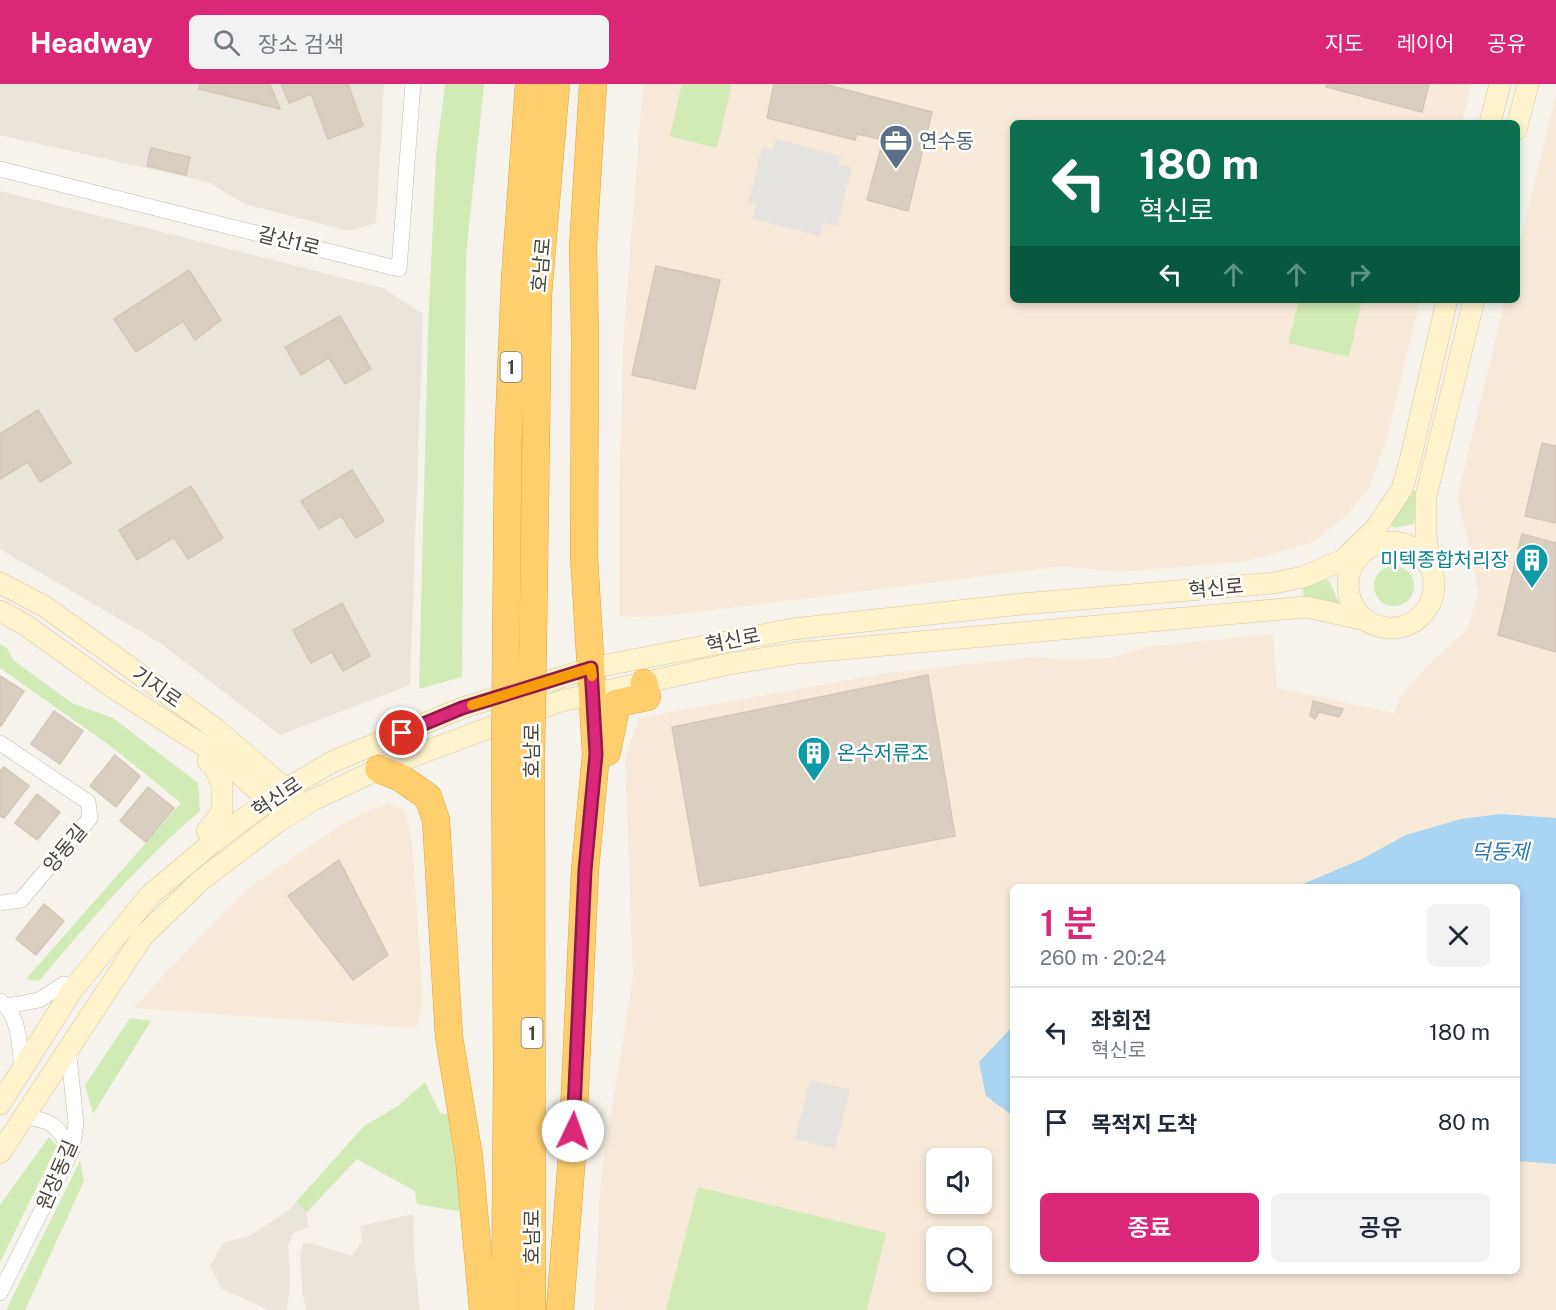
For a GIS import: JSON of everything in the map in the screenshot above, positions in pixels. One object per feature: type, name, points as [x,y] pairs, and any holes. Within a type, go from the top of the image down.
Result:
[{"type":"highway","name":"호남로","points":[[505,1310],[507,1045],[505,765],[508,445],[514,302],[529,84]]},
{"type":"highway","name":"호남로","points":[[532,1310],[531,756],[538,295],[556,84]]},
{"type":"highway","points":[[560,1310],[572,1155],[585,870],[596,754],[584,556],[583,246],[593,84]]},
{"type":"highway","points":[[596,754],[607,753],[617,703],[647,697],[644,683]]},
{"type":"highway","points":[[379,769],[401,778],[428,797],[436,820],[449,1037],[469,1157],[483,1310]]},
{"type":"main road","points":[[1491,120],[1500,84]]},
{"type":"main road","points":[[1519,120],[1528,84]]},
{"type":"main road","name":"혁신로","points":[[1358,552],[1402,489],[1446,303]]},
{"type":"main road","name":"혁신로","points":[[1430,566],[1426,536],[1426,496],[1473,303]]},
{"type":"main road","name":"혁신로","points":[[0,1104],[73,989],[150,895],[213,842],[278,794],[332,762],[462,708],[592,680],[793,629],[1012,605],[1274,583],[1303,577],[1377,543],[1395,541],[1408,544],[1420,552],[1434,576],[1435,591],[1431,604],[1422,616],[1411,624],[1397,628],[1383,627],[1366,620],[1306,607],[1274,609],[797,653],[729,664],[644,683],[592,680],[561,700],[379,769],[296,811],[200,881],[143,936],[0,1153]]},
{"type":"main road","points":[[1358,552],[1348,579],[1348,592],[1352,604],[1366,620]]},
{"type":"main road","name":"기지로","points":[[0,583],[44,606],[216,729],[256,762],[278,794]]},
{"type":"main road","name":"기지로","points":[[0,611],[24,624],[112,687],[278,794],[296,811]]},
{"type":"main road","points":[[213,842],[207,831],[222,812],[222,785],[216,770],[208,761],[215,753]]},
{"type":"main road","points":[[256,762],[282,773],[315,773]]},
{"type":"street","name":"갈산1로","points":[[0,169],[399,268],[413,84]]},
{"type":"street","name":"양동길","points":[[0,743],[88,802],[90,818],[21,900],[0,903]]},
{"type":"street","points":[[22,1071],[19,1037],[4,1003],[39,1000],[64,984],[73,989]]},
{"type":"street","name":"원장동길","points":[[0,1293],[72,1150],[76,1123],[68,1048]]},
{"type":"street","points":[[24,1117],[54,1125],[72,1150]]},
{"type":"shaded area","points":[[0,84],[384,84],[376,223],[349,231],[244,204],[208,182],[0,135]]},
{"type":"shaded area","points":[[643,84],[1471,84],[1463,120],[1010,120],[1010,303],[1419,303],[1387,438],[1369,488],[1348,514],[1313,542],[1248,561],[1119,572],[1063,566],[690,613],[647,617],[619,616],[619,490],[624,329]]},
{"type":"shaded area","points":[[1556,94],[1556,1310],[594,1310],[601,1176],[633,976],[625,758],[639,718],[881,674],[1034,657],[1066,660],[1112,658],[1146,647],[1273,634],[1277,688],[1394,713],[1400,697],[1430,663],[1468,629],[1478,593],[1457,498],[1504,303],[1520,303],[1520,242]]},
{"type":"shaded area","points":[[776,139],[841,156],[839,165],[852,168],[837,226],[824,223],[820,236],[752,219],[756,205],[748,203],[762,148],[773,150]]},
{"type":"shaded area","points":[[0,191],[383,288],[423,314],[410,685],[280,735],[160,643],[0,549]]},
{"type":"shaded area","points":[[387,803],[404,810],[412,839],[423,1002],[416,1028],[134,1008],[247,889],[347,821]]},
{"type":"shaded area","points":[[810,1080],[850,1090],[835,1149],[795,1139]]},
{"type":"shaded area","points":[[296,1202],[307,1212],[308,1228],[293,1233],[288,1246],[290,1283],[287,1310],[269,1310],[222,1289],[210,1266],[224,1242],[250,1236],[289,1210]]},
{"type":"shaded area","points":[[413,1214],[414,1255],[420,1310],[307,1310],[302,1293],[300,1254],[303,1244],[310,1243],[352,1256],[362,1241],[360,1226]]},
{"type":"green space","points":[[445,84],[484,84],[466,255],[462,677],[419,689],[428,331],[436,157]]},
{"type":"green space","points":[[682,84],[732,84],[717,148],[670,136]]},
{"type":"green space","points":[[1298,303],[1361,303],[1349,357],[1288,343]]},
{"type":"green space","points":[[1410,489],[1419,492],[1414,524],[1394,528],[1391,525]]},
{"type":"green space","points":[[1394,566],[1408,572],[1414,586],[1408,600],[1394,606],[1380,600],[1374,586],[1380,572]]},
{"type":"green space","points":[[1326,579],[1330,582],[1339,603],[1304,600],[1303,587]]},
{"type":"green space","points":[[0,644],[7,648],[13,660],[72,703],[113,718],[198,783],[200,811],[136,871],[39,981],[26,979],[181,803],[112,747],[0,668]]},
{"type":"green space","points":[[130,1018],[151,1021],[93,1114],[85,1085]]},
{"type":"green space","points":[[425,1082],[440,1113],[456,1116],[469,1213],[417,1204],[415,1191],[357,1159],[307,1212],[296,1202],[364,1126],[398,1106]]},
{"type":"green space","points":[[49,1137],[57,1146],[0,1262],[0,1205]]},
{"type":"green space","points":[[80,1161],[84,1181],[25,1310],[6,1310]]},
{"type":"green space","points":[[698,1187],[886,1233],[867,1310],[666,1310]]},
{"type":"water","name":"덕동제","points":[[1501,814],[1556,818],[1556,1164],[1520,1161],[1520,884],[1303,884],[1360,860],[1406,835],[1461,819]]},
{"type":"water","points":[[1010,1029],[1010,1114],[986,1096],[979,1062]]},
{"type":"building","points":[[200,84],[270,84],[280,109],[199,89]]},
{"type":"building","points":[[281,84],[348,84],[363,126],[328,139],[311,94],[289,103]]},
{"type":"building","name":"연수동","points":[[774,84],[824,84],[932,112],[908,211],[867,200],[883,140],[857,134],[855,140],[767,118]]},
{"type":"building","points":[[1327,84],[1429,84],[1422,112],[1326,87]]},
{"type":"building","points":[[151,148],[190,157],[186,175],[147,166]]},
{"type":"building","points":[[656,266],[720,280],[695,389],[632,375]]},
{"type":"building","points":[[189,270],[221,320],[195,340],[183,321],[136,352],[114,319]]},
{"type":"building","points":[[340,316],[371,369],[345,384],[329,358],[301,375],[285,347]]},
{"type":"building","points":[[38,410],[71,463],[40,482],[28,462],[0,479],[0,434]]},
{"type":"building","points":[[1542,443],[1556,446],[1556,523],[1525,516]]},
{"type":"building","points":[[352,470],[384,521],[356,538],[341,516],[319,529],[301,501]]},
{"type":"building","points":[[191,486],[223,538],[188,559],[174,537],[137,560],[119,530]]},
{"type":"building","name":"미텍종합처리장","points":[[1522,534],[1556,543],[1556,652],[1498,635]]},
{"type":"building","points":[[342,603],[370,656],[343,671],[332,652],[311,663],[293,630]]},
{"type":"building","name":"온수저류조","points":[[928,675],[955,836],[700,886],[672,727]]},
{"type":"building","points":[[0,676],[24,691],[1,726],[0,725]]},
{"type":"building","points":[[1313,701],[1343,709],[1339,717],[1319,712],[1315,719],[1310,716]]},
{"type":"building","points":[[54,711],[83,731],[60,764],[31,744]]},
{"type":"building","points":[[115,755],[140,776],[116,807],[90,786]]},
{"type":"building","points":[[4,767],[29,786],[4,818],[0,816],[0,771]]},
{"type":"building","points":[[148,787],[174,808],[146,842],[120,821]]},
{"type":"building","points":[[37,794],[60,812],[37,840],[15,823]]},
{"type":"building","points":[[339,860],[388,955],[353,980],[288,896]]},
{"type":"building","points":[[44,904],[64,921],[36,955],[16,939]]},
{"type":"slow traffic","points":[[472,705],[591,668],[592,676]]},
{"type":"place","name":"연수동","points":[[896,170]]},
{"type":"place","name":"미텍종합처리장","points":[[1532,589]]},
{"type":"place","name":"온수저류조","points":[[814,782]]},
{"type":"route","points":[[402,733],[462,708],[591,668],[596,754],[585,870],[573,1131]]}]
